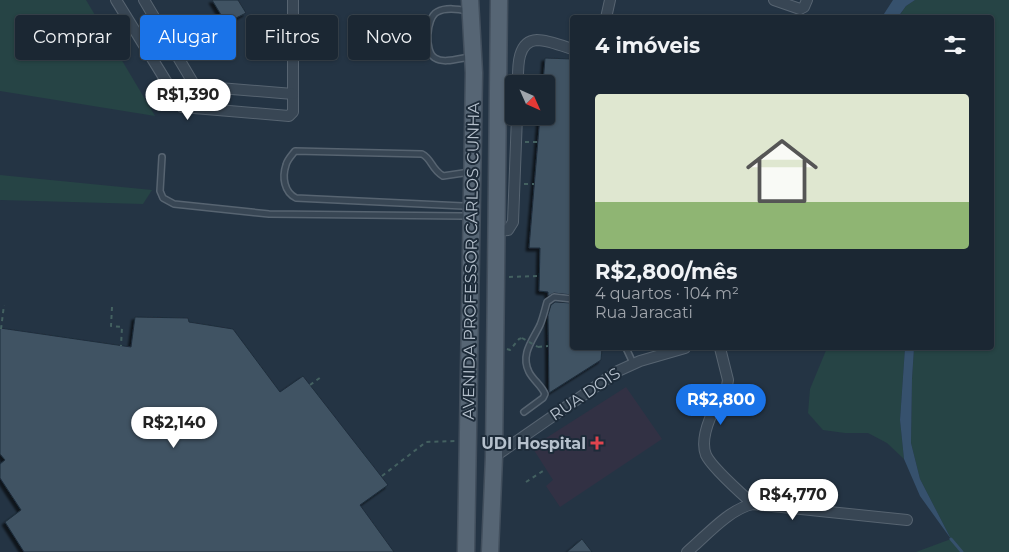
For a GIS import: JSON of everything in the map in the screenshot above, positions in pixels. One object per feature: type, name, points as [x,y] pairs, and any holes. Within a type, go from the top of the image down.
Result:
[{"type":"main road","name":"AVENIDA PROFESSOR CARLOS CUNHA","points":[[490,552],[494,457],[499,0]]},
{"type":"main road","points":[[500,32],[510,0]]},
{"type":"main road","name":"AVENIDA PROFESSOR CARLOS CUNHA","points":[[466,552],[473,171],[473,57],[470,6]]},
{"type":"street","points":[[116,0],[182,108],[289,116],[293,112],[293,0]]},
{"type":"street","points":[[144,0],[196,86],[293,94]]},
{"type":"street","points":[[607,15],[610,0]]},
{"type":"street","points":[[774,0],[800,9],[804,7],[807,0]]},
{"type":"street","points":[[518,75],[519,59],[522,51],[531,42],[537,40],[570,48]]},
{"type":"street","points":[[498,123],[505,122]]},
{"type":"street","points":[[497,231],[508,230],[513,222],[517,125]]},
{"type":"street","name":"RUA DOIS","points":[[494,457],[618,370],[633,363],[678,350]]},
{"type":"street","points":[[720,350],[728,380],[727,386],[710,415],[705,445],[706,456],[737,490],[753,504]]},
{"type":"street","points":[[687,552],[734,512],[744,506],[753,504],[907,520]]},
{"type":"lane","points":[[470,6],[436,13],[429,23],[428,45],[430,53],[436,59],[442,61],[473,57]]},
{"type":"lane","points":[[463,206],[296,198],[287,192],[285,185],[286,164],[295,151],[422,154],[429,159],[434,170],[443,176],[473,171]]},
{"type":"lane","points":[[162,157],[160,191],[163,198],[174,204],[269,214],[462,216]]},
{"type":"lane","points":[[524,412],[544,398],[545,394],[527,366],[526,353],[528,345],[540,324],[547,302],[554,298],[570,299]]},
{"type":"lane","points":[[627,350],[633,363]]},
{"type":"path","points":[[496,278],[539,276]]},
{"type":"path","points":[[1,328],[4,305]]},
{"type":"path","points":[[112,307],[111,326],[122,326],[121,346]]},
{"type":"path","points":[[495,349],[510,350],[522,338],[538,347],[548,346]]},
{"type":"path","points":[[310,385],[321,377]]},
{"type":"path","points":[[382,476],[426,442],[455,441]]},
{"type":"path","points":[[526,482],[546,469]]},
{"type":"shaded area","points":[[893,0],[915,0],[906,6],[899,15],[883,15]]},
{"type":"shaded area","points":[[905,350],[914,350],[911,443],[920,479],[951,539],[920,496],[904,459],[900,420]]},
{"type":"shaded area","name":"UDI Hospital","points":[[626,387],[662,439],[560,507],[546,486],[553,480],[532,447]]},
{"type":"green space","points":[[0,0],[86,0],[95,15],[15,15],[15,60],[122,60],[155,116],[0,91]]},
{"type":"green space","points":[[915,0],[1009,0],[1009,552],[916,552],[951,539],[920,479],[911,443],[914,350],[994,350],[994,15],[900,15],[906,6]]},
{"type":"green space","points":[[0,175],[152,190],[143,204],[0,200]]},
{"type":"green space","points":[[826,350],[905,350],[900,420],[904,459],[887,443],[868,433],[845,433],[823,430],[808,413],[810,389]]},
{"type":"building","points":[[212,0],[238,0],[246,13],[236,18],[236,15],[221,15]]},
{"type":"building","points":[[545,58],[570,59],[570,295],[554,293],[548,296],[548,292],[539,291],[540,248],[529,248],[539,125],[555,125],[555,75],[544,75]]},
{"type":"building","points":[[555,302],[570,303],[570,350],[602,350],[601,360],[549,393],[548,315],[551,305]]},
{"type":"building","points":[[135,317],[188,318],[189,322],[233,329],[280,392],[303,376],[388,485],[360,505],[394,552],[24,552],[5,522],[21,510],[0,478],[0,464],[5,460],[0,454],[0,328],[131,347]]},
{"type":"building","points":[[582,539],[592,552],[567,552]]},
{"type":"waterway","points":[[951,539],[962,552]]},
{"type":"place","name":"UDI Hospital","points":[[597,443]]}]
